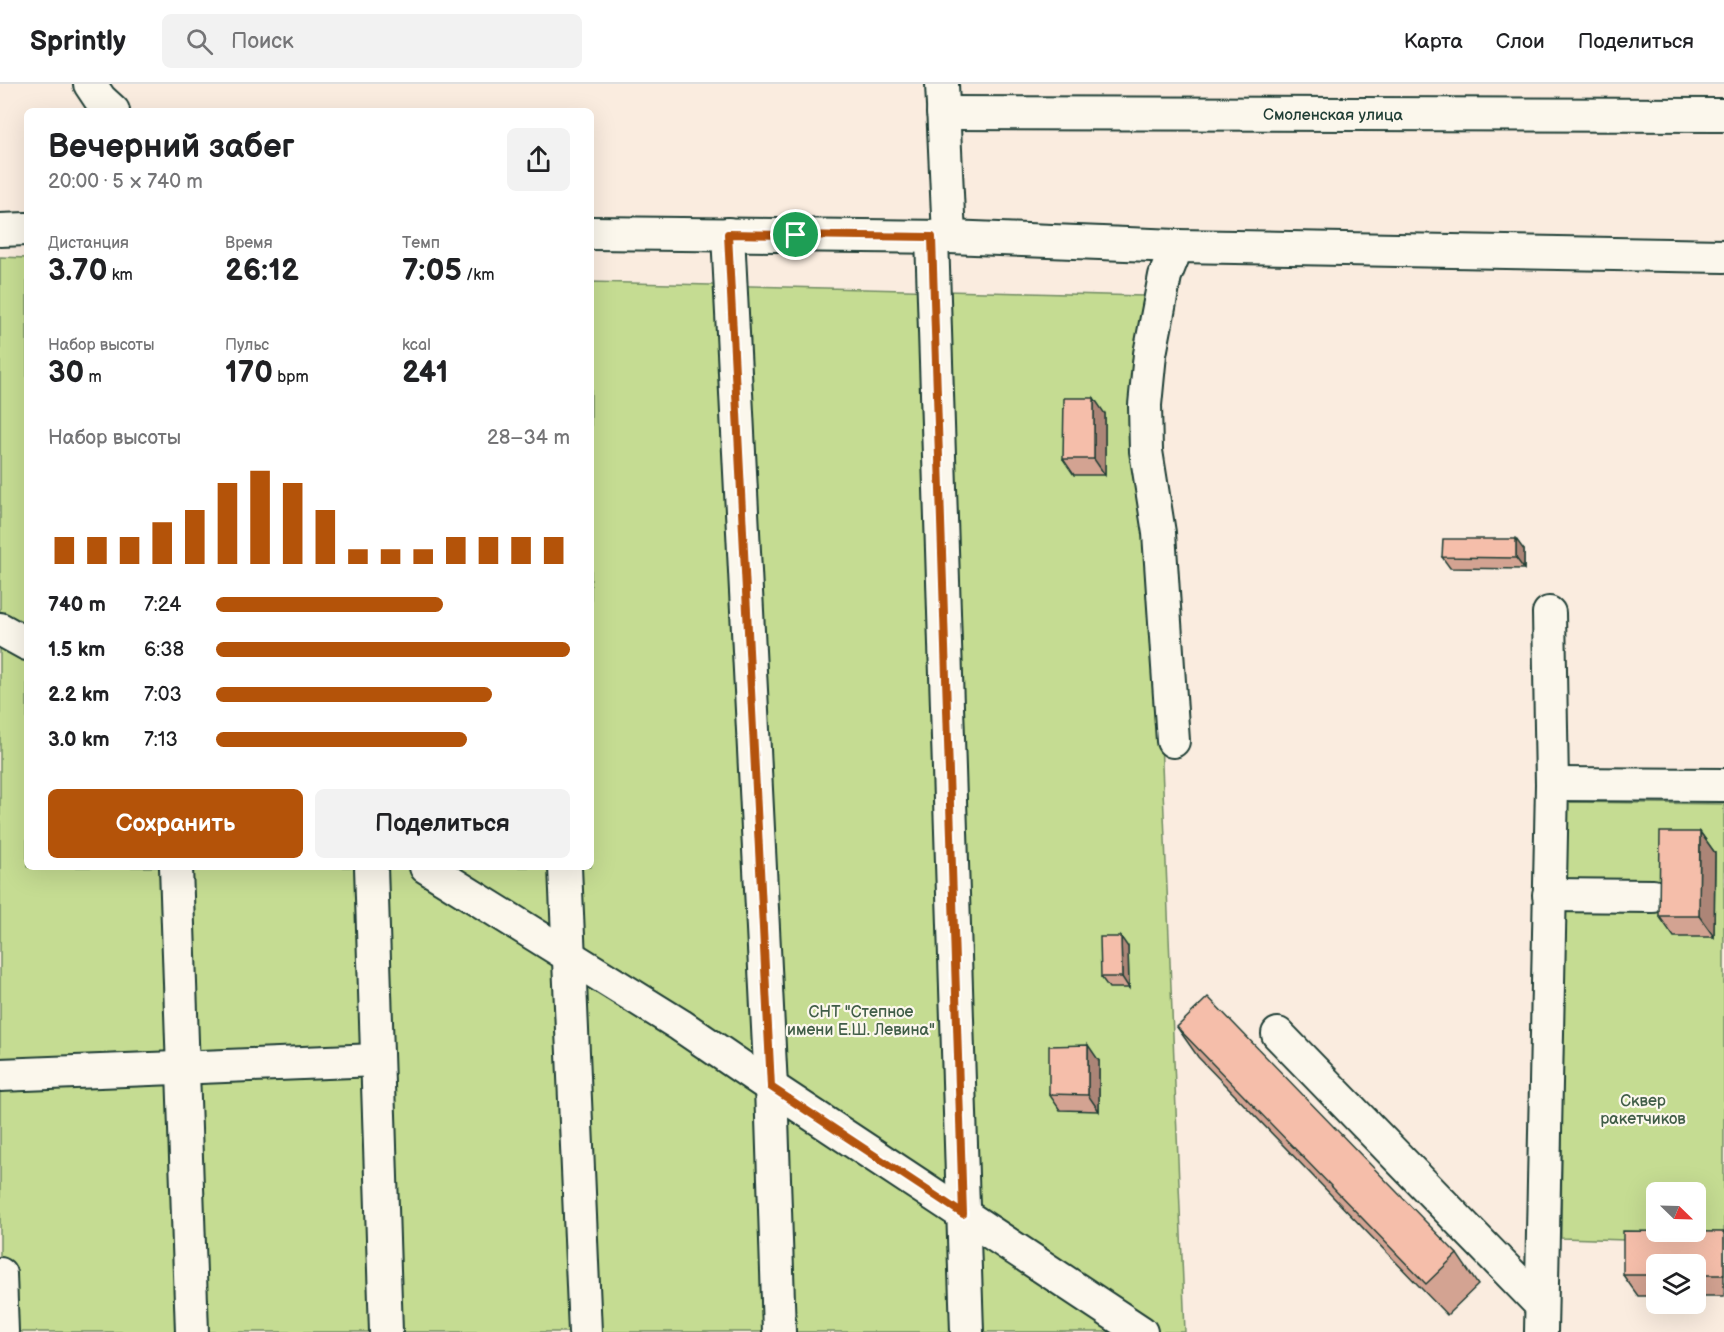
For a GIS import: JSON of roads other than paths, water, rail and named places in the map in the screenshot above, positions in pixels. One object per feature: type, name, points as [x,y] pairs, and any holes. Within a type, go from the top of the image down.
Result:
[{"type":"street","points":[[90,84],[100,99],[110,108]]},
{"type":"street","points":[[943,99],[941,237],[967,1332]]},
{"type":"street","name":"Смоленская улица","points":[[943,99],[1724,115]]},
{"type":"street","points":[[0,230],[24,230]]},
{"type":"street","points":[[594,233],[941,237],[1177,246],[1724,256]]},
{"type":"street","points":[[728,234],[771,1087],[779,1332]]},
{"type":"street","points":[[1173,741],[1159,533],[1146,451],[1145,405],[1150,354],[1165,276],[1177,246]]},
{"type":"street","points":[[1541,1319],[1551,784],[1549,613]]},
{"type":"street","points":[[0,629],[24,642]]},
{"type":"street","points":[[1551,784],[1724,785]]},
{"type":"street","points":[[176,870],[192,1332]]},
{"type":"street","points":[[370,870],[386,1332]]},
{"type":"street","points":[[431,870],[680,1025],[1141,1332]]},
{"type":"street","points":[[565,870],[585,1332]]},
{"type":"street","points":[[1549,895],[1653,896]]},
{"type":"street","points":[[1278,1034],[1541,1319]]},
{"type":"street","points":[[0,1075],[377,1060]]},
{"type":"street","points":[[0,1274],[2,1332]]},
{"type":"park label","name":"СНТ \"Степное имени Е.Ш. Левина\"","points":[[861,1020]]},
{"type":"park label","name":"Сквер ракетчиков","points":[[1643,1109]]}]
